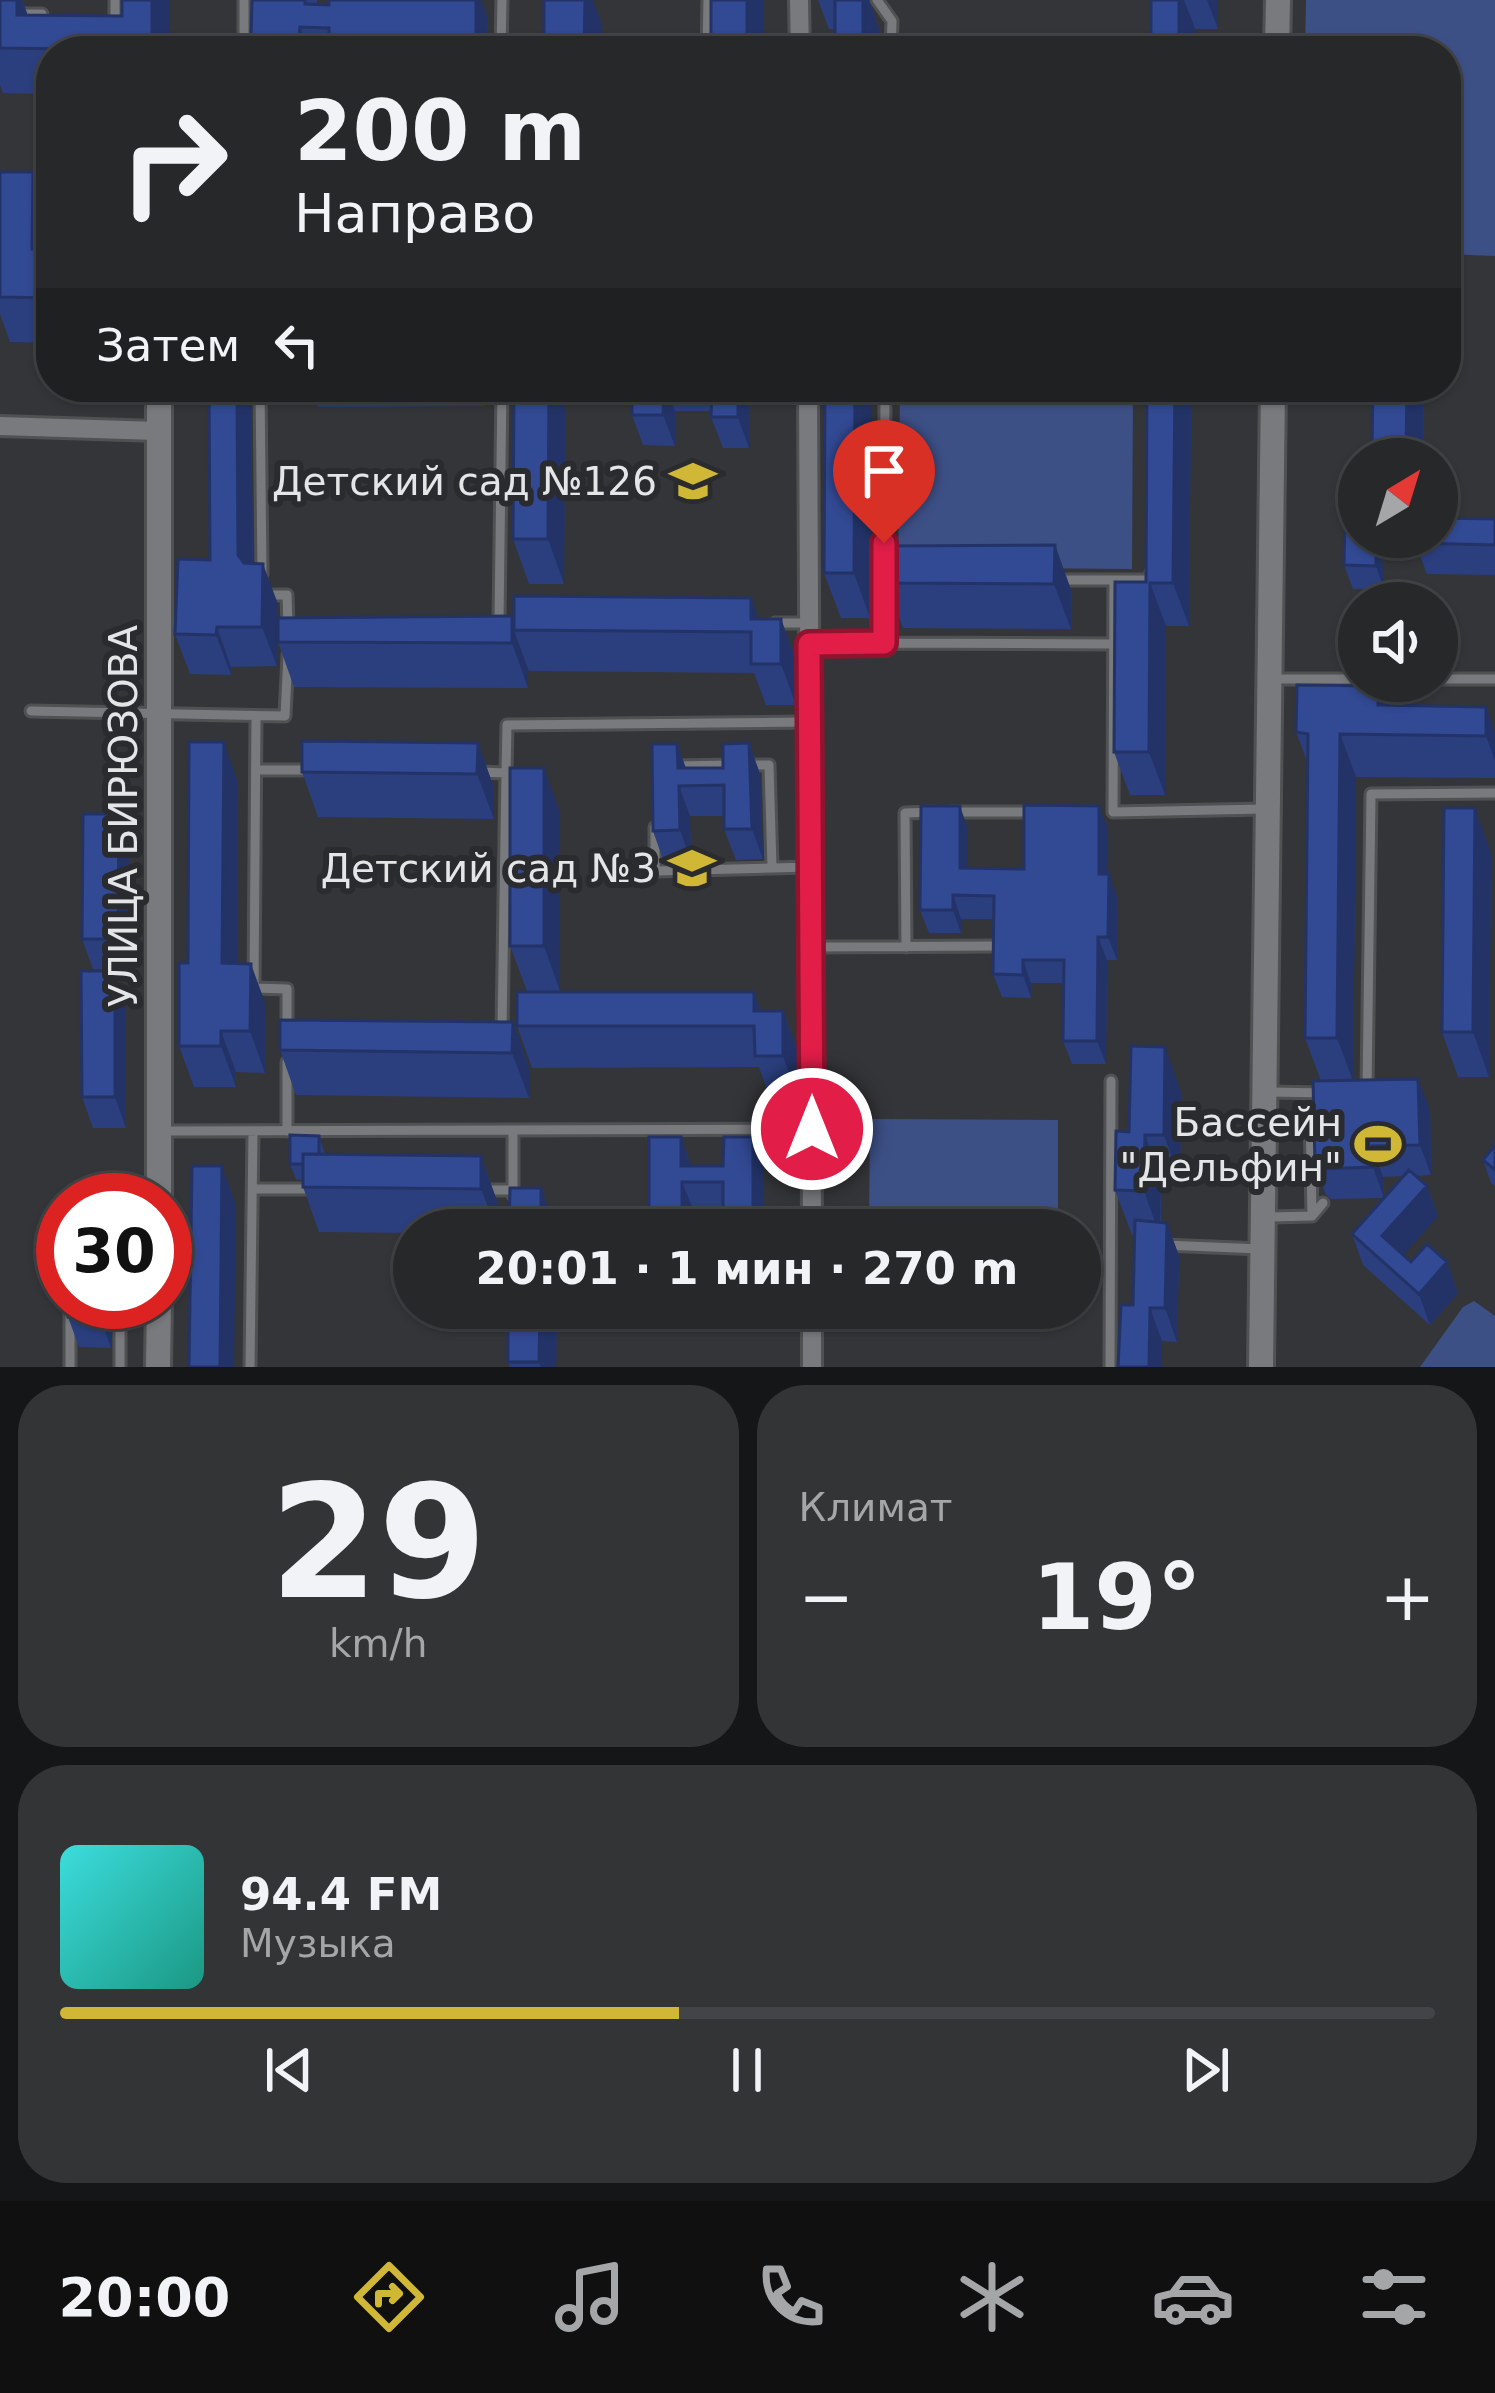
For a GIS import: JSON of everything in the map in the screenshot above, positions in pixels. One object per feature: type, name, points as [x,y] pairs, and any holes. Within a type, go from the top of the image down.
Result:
[{"type":"main road","points":[[1277,36],[1278,0]]},
{"type":"main road","name":"УЛИЦА БИРЮЗОВА","points":[[159,402],[159,1173]]},
{"type":"main road","points":[[1261,1367],[1273,402]]},
{"type":"main road","points":[[158,1367],[159,1329]]},
{"type":"street","points":[[799,0],[800,36]]},
{"type":"street","points":[[808,402],[812,1209]]},
{"type":"street","points":[[0,426],[158,431]]},
{"type":"street","points":[[812,1329],[812,1367]]},
{"type":"lane","points":[[115,0],[115,36]]},
{"type":"lane","points":[[244,0],[244,36]]},
{"type":"lane","points":[[501,36],[502,0]]},
{"type":"lane","points":[[707,0],[707,36]]},
{"type":"lane","points":[[877,0],[892,21],[892,36]]},
{"type":"lane","points":[[0,14],[42,14],[42,36]]},
{"type":"lane","points":[[31,711],[285,716],[287,595],[262,595],[260,402]]},
{"type":"lane","points":[[498,637],[502,402]]},
{"type":"lane","points":[[884,643],[885,402]]},
{"type":"lane","points":[[1045,580],[1150,580],[1151,559]]},
{"type":"lane","points":[[1113,812],[1114,580]]},
{"type":"lane","points":[[884,581],[907,581]]},
{"type":"lane","points":[[499,622],[523,622]]},
{"type":"lane","points":[[761,623],[809,623]]},
{"type":"lane","points":[[809,644],[1112,644]]},
{"type":"lane","points":[[288,654],[311,654]]},
{"type":"lane","points":[[1269,679],[1338,679]]},
{"type":"lane","points":[[1458,679],[1495,679]]},
{"type":"lane","points":[[256,717],[254,988],[286,988],[287,1032]]},
{"type":"lane","points":[[502,1039],[507,725],[810,722]]},
{"type":"lane","points":[[654,766],[769,765],[772,868]]},
{"type":"lane","points":[[256,770],[324,770]]},
{"type":"lane","points":[[460,772],[506,772]]},
{"type":"lane","points":[[1264,1092],[1366,1094],[1371,794],[1495,793]]},
{"type":"lane","points":[[655,808],[655,871],[810,867]]},
{"type":"lane","points":[[1097,811],[1268,809]]},
{"type":"lane","points":[[906,946],[905,813],[1049,812]]},
{"type":"lane","points":[[811,947],[997,946]]},
{"type":"lane","points":[[787,1022],[811,1022]]},
{"type":"lane","points":[[502,1023],[526,1023]]},
{"type":"lane","points":[[287,1131],[287,1054],[311,1054]]},
{"type":"lane","points":[[1110,1367],[1112,1082]]},
{"type":"lane","points":[[1310,1112],[1312,1216]]},
{"type":"lane","points":[[159,1131],[812,1129]]},
{"type":"lane","points":[[512,1209],[513,1130]]},
{"type":"lane","points":[[250,1367],[253,1131]]},
{"type":"lane","points":[[253,1189],[323,1189]]},
{"type":"lane","points":[[465,1190],[513,1190]]},
{"type":"lane","points":[[1262,1217],[1312,1216],[1323,1203]]},
{"type":"lane","points":[[1111,1243],[1134,1244]]},
{"type":"lane","points":[[1158,1244],[1262,1249]]},
{"type":"lane","points":[[70,1329],[70,1367]]},
{"type":"lane","points":[[120,1329],[120,1367]]},
{"type":"shaded area","points":[[1306,0],[1495,0],[1495,256],[1461,255],[1461,36],[1305,36]]},
{"type":"shaded area","points":[[900,402],[1133,402],[1132,569],[898,567]]},
{"type":"shaded area","points":[[870,1119],[1058,1120],[1058,1209],[869,1209]]},
{"type":"shaded area","points":[[1474,1301],[1495,1316],[1495,1367],[1420,1367],[1463,1307]]},
{"type":"building","points":[[0,0],[17,0],[17,15],[122,16],[122,0],[152,0],[152,36],[36,36],[36,48],[0,48]]},
{"type":"building","points":[[252,0],[329,5],[329,0],[476,0],[476,36],[329,35],[329,28],[300,27],[299,36],[251,36]]},
{"type":"building","points":[[544,0],[585,0],[584,36],[544,36]]},
{"type":"building","points":[[711,0],[747,0],[747,36],[711,36]]},
{"type":"building","points":[[835,0],[863,0],[863,36],[835,36]]},
{"type":"building","points":[[1151,0],[1179,0],[1179,36],[1151,36]]},
{"type":"building","points":[[0,172],[33,172],[36,298],[0,297]]},
{"type":"building","points":[[209,402],[237,402],[238,555],[244,563],[263,564],[262,627],[217,627],[216,635],[175,634],[178,559],[210,560]]},
{"type":"building","points":[[514,402],[549,402],[548,539],[513,539]]},
{"type":"building","points":[[632,402],[663,402],[663,415],[632,415]]},
{"type":"building","points":[[712,402],[738,402],[738,417],[711,417]]},
{"type":"building","points":[[825,402],[855,402],[854,573],[824,573]]},
{"type":"building","points":[[1147,402],[1175,402],[1173,583],[1150,583],[1149,752],[1114,752],[1115,582],[1146,582]]},
{"type":"building","points":[[1373,402],[1407,402],[1406,438],[1372,438]]},
{"type":"building","points":[[1458,518],[1495,519],[1495,545],[1458,544]]},
{"type":"building","points":[[1055,545],[1054,584],[887,583],[887,546]]},
{"type":"building","points":[[1344,558],[1376,558],[1376,566],[1344,565]]},
{"type":"building","points":[[514,596],[751,598],[751,619],[781,619],[781,664],[751,664],[751,632],[514,630]]},
{"type":"building","points":[[512,616],[512,643],[278,642],[278,618]]},
{"type":"building","points":[[1297,685],[1338,686],[1338,702],[1486,707],[1486,736],[1340,734],[1337,1038],[1305,1038],[1308,734],[1296,732]]},
{"type":"building","points":[[302,741],[478,743],[477,774],[302,772]]},
{"type":"building","points":[[189,742],[224,742],[222,963],[251,964],[250,1031],[221,1031],[221,1046],[179,1046],[179,963],[188,963]]},
{"type":"building","points":[[749,743],[752,829],[724,829],[724,785],[679,786],[680,830],[653,831],[652,744],[677,744],[678,768],[723,768],[723,744]]},
{"type":"building","points":[[510,768],[544,768],[544,946],[510,946]]},
{"type":"building","points":[[1024,805],[1099,806],[1099,874],[1109,874],[1108,937],[1098,937],[1097,1041],[1063,1041],[1064,960],[1023,960],[1023,975],[993,974],[994,896],[953,895],[953,910],[920,910],[921,806],[960,806],[960,868],[1024,869]]},
{"type":"building","points":[[1444,808],[1475,808],[1473,1032],[1442,1032]]},
{"type":"building","points":[[83,814],[119,814],[118,939],[82,939]]},
{"type":"building","points":[[81,971],[115,971],[115,1097],[82,1097]]},
{"type":"building","points":[[517,992],[754,992],[754,1011],[783,1011],[783,1056],[755,1056],[754,1026],[517,1026]]},
{"type":"building","points":[[280,1020],[513,1022],[512,1053],[280,1050]]},
{"type":"building","points":[[1131,1046],[1165,1047],[1164,1135],[1145,1135],[1144,1191],[1115,1190],[1116,1131],[1129,1132]]},
{"type":"building","points":[[1418,1079],[1420,1145],[1372,1146],[1373,1167],[1320,1169],[1315,1164],[1313,1081]]},
{"type":"building","points":[[290,1135],[319,1136],[319,1154],[303,1154],[303,1164],[290,1164]]},
{"type":"building","points":[[649,1137],[681,1137],[681,1166],[723,1166],[724,1137],[753,1137],[753,1209],[723,1209],[723,1182],[682,1182],[682,1209],[649,1209]]},
{"type":"building","points":[[1495,1145],[1495,1170],[1483,1160]]},
{"type":"building","points":[[303,1154],[481,1156],[481,1189],[303,1187]]},
{"type":"building","points":[[192,1166],[222,1166],[220,1367],[189,1367]]},
{"type":"building","points":[[1409,1170],[1427,1186],[1382,1236],[1411,1262],[1427,1244],[1447,1262],[1419,1294],[1352,1234]]},
{"type":"building","points":[[510,1188],[541,1188],[541,1209],[510,1209]]},
{"type":"building","points":[[1135,1220],[1167,1223],[1165,1308],[1150,1308],[1149,1367],[1118,1367],[1121,1305],[1133,1305]]},
{"type":"building","points":[[508,1329],[540,1329],[539,1362],[508,1362]]},
{"type":"place","name":"Детский сад №126","points":[[693,481]]},
{"type":"place","name":"Детский сад №3","points":[[692,868]]},
{"type":"place","name":"Бассейн \"Дельфин\"","points":[[1378,1144]]},
{"type":"route","points":[[812,1129],[809,644],[884,643],[884,543]]}]
